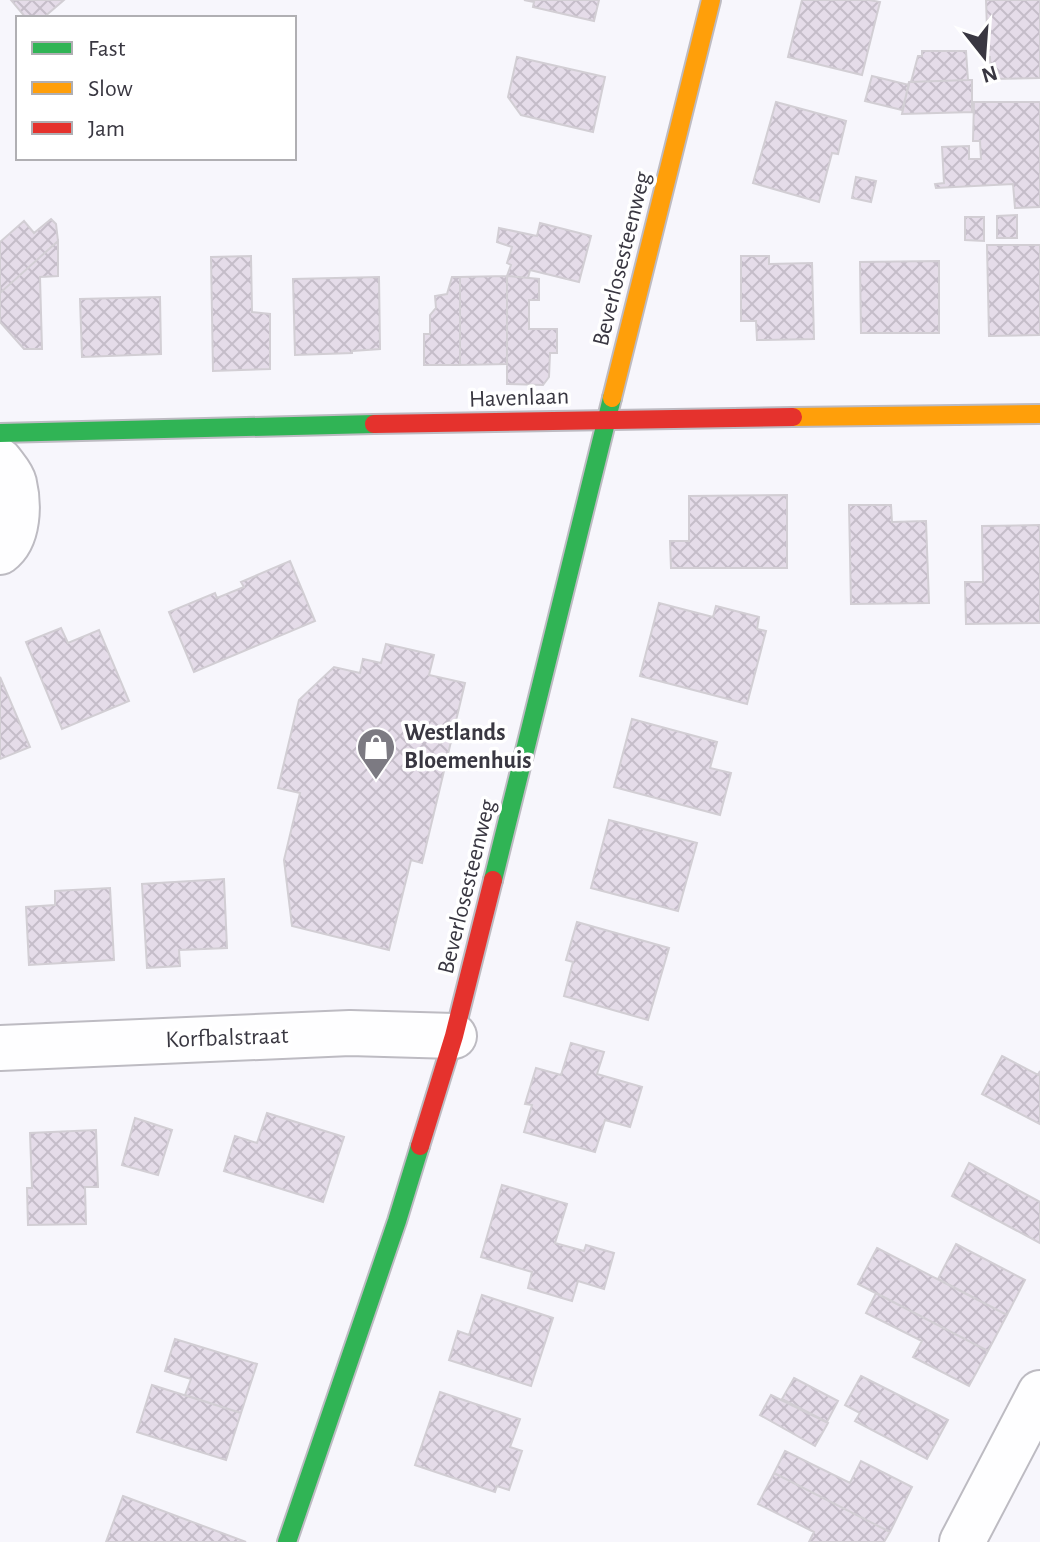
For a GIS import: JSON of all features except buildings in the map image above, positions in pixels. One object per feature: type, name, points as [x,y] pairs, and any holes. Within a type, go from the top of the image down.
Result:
[{"type":"street","name":"Beverlosesteenweg","points":[[287,1542],[397,1221],[454,1036],[711,0]]},
{"type":"street","name":"Havenlaan","points":[[0,433],[608,419],[1040,414]]},
{"type":"street","points":[[0,461],[14,480],[18,517],[6,548],[0,552]]},
{"type":"street","name":"Korfbalstraat","points":[[0,1048],[350,1033],[454,1036]]},
{"type":"street","points":[[962,1542],[1040,1393]]},
{"type":"traffic: fast","points":[[493,880],[612,398]]},
{"type":"traffic: fast","points":[[0,433],[374,424]]},
{"type":"traffic: fast","points":[[287,1542],[420,1146]]},
{"type":"traffic: slow","points":[[612,398],[711,0]]},
{"type":"traffic: slow","points":[[793,417],[1040,414]]},
{"type":"traffic: jam","points":[[374,424],[793,417]]},
{"type":"traffic: jam","points":[[420,1146],[454,1036],[493,880]]},
{"type":"place","name":"Westlands Bloemenhuis","points":[[376,781]]}]
